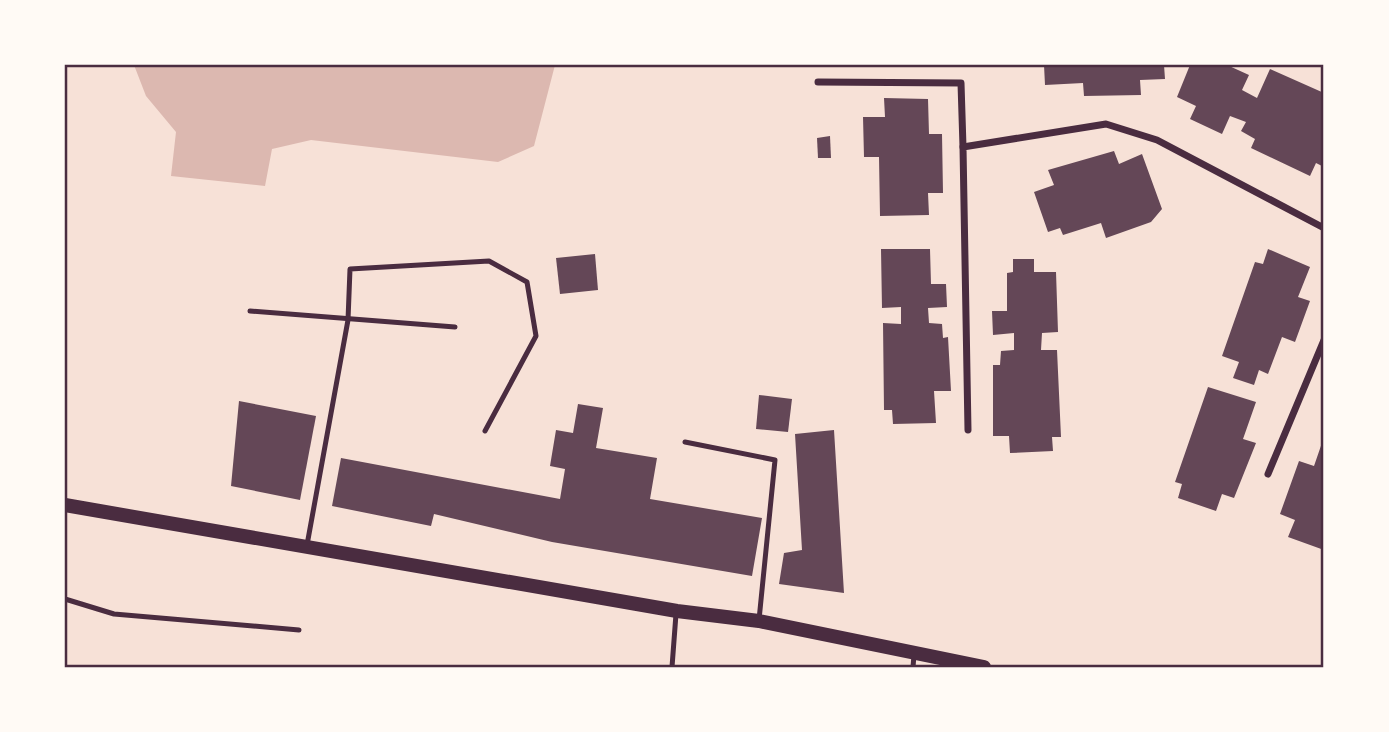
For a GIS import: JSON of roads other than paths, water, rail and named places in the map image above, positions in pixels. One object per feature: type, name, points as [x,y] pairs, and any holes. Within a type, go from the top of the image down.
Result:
[{"type":"main road","points":[[65,505],[677,611],[759,621],[984,667]]},
{"type":"street","points":[[818,82],[961,83],[968,430]]},
{"type":"street","points":[[962,148],[1106,124],[1157,140],[1324,228]]},
{"type":"street","points":[[1268,474],[1324,340]]},
{"type":"lane","points":[[307,548],[348,320],[350,269],[489,261],[527,282],[536,336],[485,431]]},
{"type":"lane","points":[[250,311],[455,327]]},
{"type":"lane","points":[[685,442],[775,460],[759,621]]},
{"type":"lane","points":[[65,599],[114,614],[299,630]]},
{"type":"lane","points":[[671,667],[677,611]]},
{"type":"lane","points":[[913,667],[915,652]]}]
